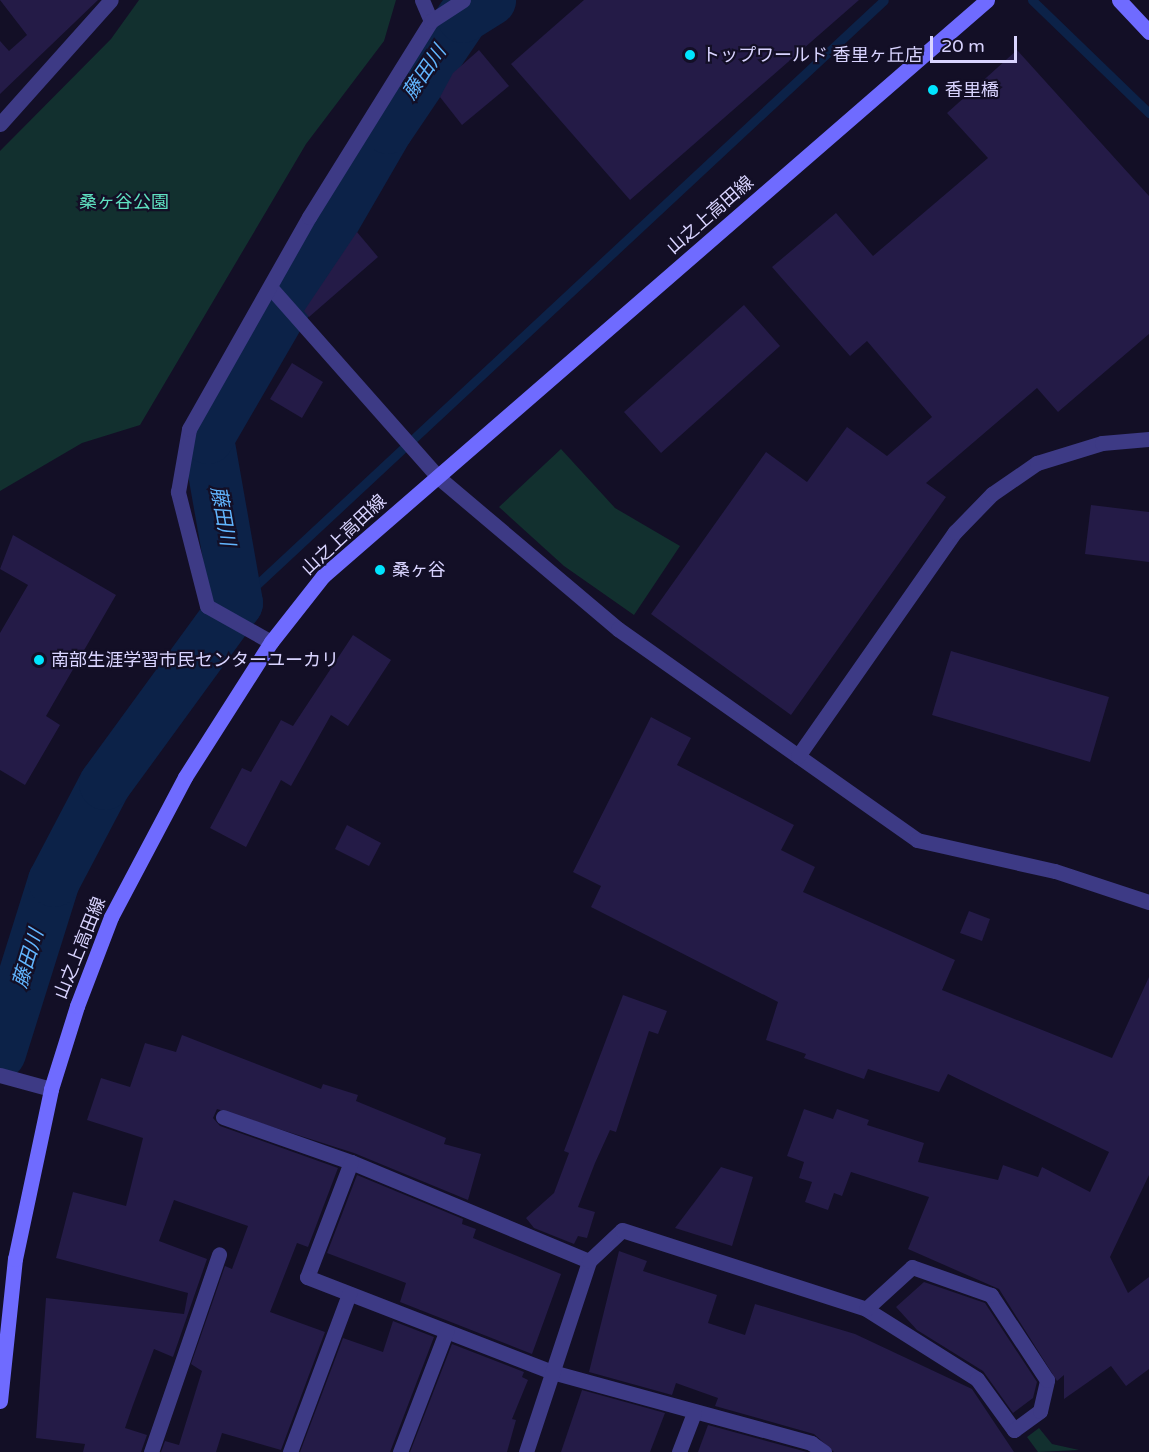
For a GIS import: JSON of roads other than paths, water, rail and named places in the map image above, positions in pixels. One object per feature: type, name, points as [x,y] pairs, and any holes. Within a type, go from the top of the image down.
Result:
[{"type":"street","points":[[0,124],[111,0]]},
{"type":"street","points":[[422,0],[431,21]]},
{"type":"street","points":[[271,642],[207,606],[182,518],[178,492],[189,429],[270,287],[431,21],[463,0]]},
{"type":"street","name":"山之上高田線","points":[[0,1401],[15,1259],[51,1089],[111,917],[185,777],[271,642],[323,576],[987,0]]},
{"type":"street","points":[[1119,0],[1149,32]]},
{"type":"street","points":[[270,287],[438,477],[618,629],[916,840],[1055,871],[1149,902]]},
{"type":"street","points":[[798,756],[955,532],[992,494],[1037,463],[1102,443],[1149,439]]},
{"type":"street","points":[[0,1075],[51,1089]]},
{"type":"street","points":[[223,1117],[351,1162],[588,1261]]},
{"type":"street","points":[[351,1162],[307,1277],[552,1372],[814,1449]]},
{"type":"street","points":[[526,1452],[588,1261],[622,1230],[866,1309],[977,1378],[1014,1430],[1040,1411],[1047,1380],[991,1295],[912,1267],[866,1309]]},
{"type":"street","points":[[151,1452],[219,1254]]},
{"type":"street","points":[[290,1452],[349,1294]]},
{"type":"street","points":[[400,1452],[446,1332]]},
{"type":"street","points":[[679,1452],[694,1413]]},
{"type":"waterway","name":"藤田川","points":[[0,1053],[54,881],[105,784],[237,603],[208,438],[388,128],[463,17],[490,0]]},
{"type":"waterway","points":[[237,603],[884,0]]},
{"type":"waterway","points":[[1032,0],[1149,113]]},
{"type":"place","name":"トップワールド 香里ヶ丘店","points":[[690,55]]},
{"type":"place","name":"香里橋","points":[[933,90]]},
{"type":"place","name":"桑ヶ谷","points":[[380,570]]},
{"type":"place","name":"南部生涯学習市民センターユーカリ","points":[[39,660]]},
{"type":"park label","name":"桑ヶ谷公園","points":[[124,202]]}]
